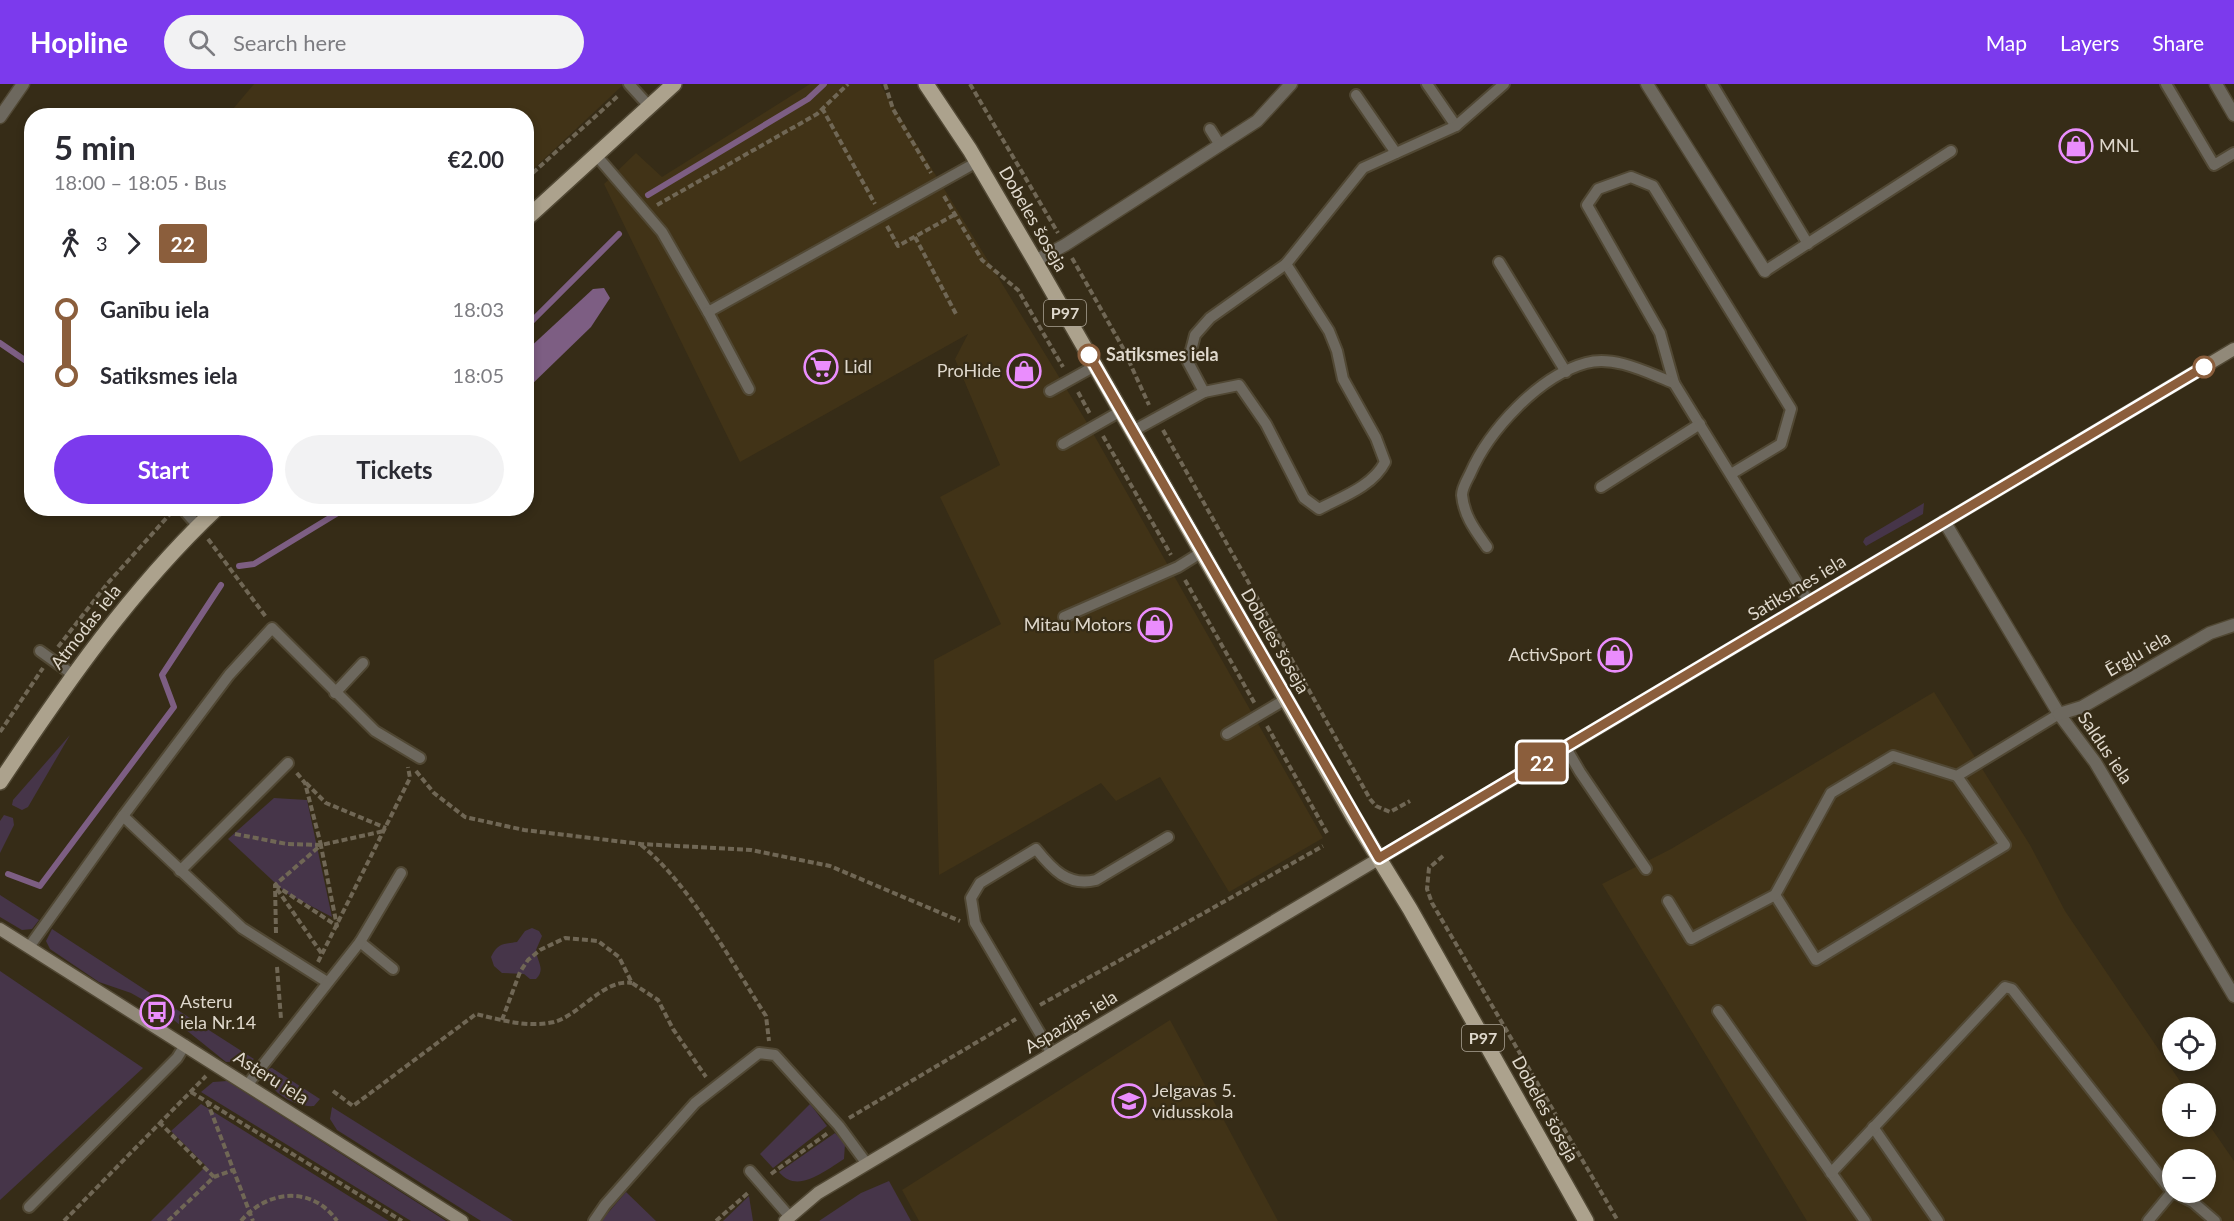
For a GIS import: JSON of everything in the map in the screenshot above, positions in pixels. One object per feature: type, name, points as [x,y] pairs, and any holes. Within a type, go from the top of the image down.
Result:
[{"type":"main road","points":[[534,212],[674,84]]},
{"type":"main road","name":"Dobeles šoseja","points":[[926,84],[977,162],[1035,261],[1586,1221]]},
{"type":"main road","name":"Atmodas iela","points":[[0,782],[72,674],[137,594],[209,516]]},
{"type":"street","points":[[0,117],[22,84]]},
{"type":"street","points":[[1035,261],[1065,245],[1257,121],[1291,84]]},
{"type":"street","points":[[1647,84],[1765,271]]},
{"type":"street","points":[[2216,84],[2234,114]]},
{"type":"street","name":"Satiksmes iela","points":[[1379,858],[2234,349]]},
{"type":"street","name":"Saldus iela","points":[[1944,521],[2060,714],[2095,762],[2234,996]]},
{"type":"street","name":"Ērgļu iela","points":[[2060,714],[2082,707],[2210,633],[2234,625]]},
{"type":"street","name":"Aspazijas iela","points":[[788,1219],[818,1193],[1379,858]]},
{"type":"street","name":"Asteru iela","points":[[0,928],[462,1221]]},
{"type":"lane","points":[[629,84],[650,106]]},
{"type":"lane","points":[[1427,84],[1456,126]]},
{"type":"lane","points":[[1204,392],[1188,362],[1195,335],[1210,318],[1286,264],[1363,168],[1456,126],[1504,84]]},
{"type":"lane","points":[[1712,84],[1808,243]]},
{"type":"lane","points":[[2166,84],[2214,165],[2234,153]]},
{"type":"lane","points":[[1356,95],[1396,153]]},
{"type":"lane","points":[[1210,129],[1220,145]]},
{"type":"lane","points":[[1765,271],[1951,151]]},
{"type":"lane","points":[[596,155],[647,211],[662,232],[749,389]]},
{"type":"lane","points":[[708,312],[977,162]]},
{"type":"lane","points":[[1731,474],[1781,444],[1791,409],[1653,186],[1631,177],[1598,189],[1587,206],[1660,333],[1674,383],[1809,602]]},
{"type":"lane","points":[[1499,262],[1566,372]]},
{"type":"lane","points":[[1132,431],[1204,392],[1239,386],[1266,424],[1305,498],[1319,508],[1350,493],[1379,474],[1385,462],[1376,438],[1343,379],[1337,351],[1329,331],[1286,264]]},
{"type":"lane","points":[[1487,547],[1467,518],[1462,492],[1475,462],[1500,426],[1532,394],[1566,372],[1588,363],[1622,364],[1674,383]]},
{"type":"lane","points":[[1050,391],[1095,366]]},
{"type":"lane","points":[[1063,444],[1121,411]]},
{"type":"lane","points":[[1601,487],[1700,424]]},
{"type":"lane","points":[[189,516],[198,526]]},
{"type":"lane","points":[[1064,616],[1178,567],[1202,552]]},
{"type":"lane","points":[[29,947],[228,675],[272,628],[375,731],[420,758]]},
{"type":"lane","points":[[40,651],[72,674]]},
{"type":"lane","points":[[335,693],[363,663]]},
{"type":"lane","points":[[1227,734],[1286,699]]},
{"type":"lane","points":[[1957,776],[2060,714]]},
{"type":"lane","points":[[1566,748],[1646,869]]},
{"type":"lane","points":[[1668,901],[1691,939],[1774,895],[1831,793],[1893,756],[1957,776],[2005,845],[1816,960],[1774,895]]},
{"type":"lane","points":[[180,872],[288,763]]},
{"type":"lane","points":[[123,816],[242,928],[327,982]]},
{"type":"lane","points":[[1052,1054],[975,923],[971,898],[980,883],[1036,849],[1064,878],[1083,883],[1096,880],[1168,837]]},
{"type":"lane","points":[[248,1084],[360,942],[401,873]]},
{"type":"lane","points":[[360,942],[393,969]]},
{"type":"lane","points":[[1831,1173],[2005,987],[2012,989],[2162,1179]]},
{"type":"lane","points":[[1718,1011],[1864,1221]]},
{"type":"lane","points":[[29,1207],[177,1058],[185,1045]]},
{"type":"lane","points":[[594,1221],[605,1205],[695,1103],[759,1053],[775,1055],[839,1126],[867,1164]]},
{"type":"lane","points":[[1873,1126],[1938,1221]]},
{"type":"lane","points":[[750,1171],[788,1219]]},
{"type":"lane","points":[[2148,1221],[2163,1203]]},
{"type":"lane","points":[[2194,1203],[2215,1221]]},
{"type":"path","points":[[534,172],[629,84]]},
{"type":"path","points":[[647,211],[822,108],[848,84]]},
{"type":"path","points":[[885,84],[893,108],[982,260],[1018,290],[1178,567],[1327,833]]},
{"type":"path","points":[[970,84],[1123,348],[1137,382],[1156,418],[1370,799],[1376,806],[1389,812],[1410,801]]},
{"type":"path","points":[[822,108],[898,246],[954,215]]},
{"type":"path","points":[[915,237],[956,314]]},
{"type":"path","points":[[0,732],[50,658],[107,584],[169,516]]},
{"type":"path","points":[[198,526],[262,609],[272,628]]},
{"type":"path","points":[[310,971],[322,954],[386,830],[410,778],[407,761],[434,793],[465,817],[524,830],[641,844],[751,850],[830,866],[954,920],[975,923]]},
{"type":"path","points":[[288,763],[326,803],[386,830]]},
{"type":"path","points":[[306,783],[337,926]]},
{"type":"path","points":[[222,829],[231,834],[287,844],[321,845],[386,830]]},
{"type":"path","points":[[641,844],[659,859],[678,880],[766,1016],[771,1054]]},
{"type":"path","points":[[274,885],[321,845]]},
{"type":"path","points":[[716,1221],[761,1182],[839,1126],[1028,1012],[1323,846]]},
{"type":"path","points":[[1443,856],[1429,868],[1428,889],[1432,903],[1618,1221]]},
{"type":"path","points":[[274,885],[337,926]]},
{"type":"path","points":[[274,885],[277,962],[286,967]]},
{"type":"path","points":[[274,885],[322,954]]},
{"type":"path","points":[[502,1020],[520,972],[528,960],[540,950],[565,938],[598,941],[611,949],[619,957],[632,983]]},
{"type":"path","points":[[333,1091],[354,1106],[476,1014],[521,1024],[555,1022],[622,981],[632,983],[658,1000],[673,1029],[714,1089]]},
{"type":"path","points":[[280,1025],[287,1015]]},
{"type":"path","points":[[64,1221],[191,1092],[402,1221]]},
{"type":"path","points":[[207,1101],[253,1221]]},
{"type":"path","points":[[159,1122],[214,1177]]},
{"type":"path","points":[[168,1221],[214,1177],[233,1170]]},
{"type":"path","points":[[241,1221],[249,1211],[270,1198],[294,1195],[317,1202],[337,1221]]},
{"type":"shaded area","points":[[254,84],[624,84],[534,168],[534,108],[234,108]]},
{"type":"shaded area","points":[[810,84],[880,84],[1086,421],[1323,838],[1229,892],[1160,777],[1116,801],[1101,783],[939,875],[934,660],[1001,624],[940,497],[1000,465],[955,359],[968,334],[740,462],[604,184],[636,153],[662,177]]},
{"type":"shaded area","points":[[604,288],[610,298],[591,327],[534,382],[534,344],[593,289]]},
{"type":"shaded area","points":[[1924,503],[1923,514],[1866,546],[1863,542],[1865,538]]},
{"type":"shaded area","points":[[1934,692],[2030,845],[2065,911],[2162,1055],[2162,1071],[2173,1071],[2181,1083],[2162,1083],[2162,1137],[2216,1137],[2216,1135],[2234,1161],[2234,1221],[1807,1221],[1602,884],[1671,849]]},
{"type":"shaded area","points":[[70,735],[28,807],[22,810],[12,805],[13,800]]},
{"type":"shaded area","points":[[274,798],[307,800],[332,917],[286,893],[228,839]]},
{"type":"shaded area","points":[[4,815],[13,818],[14,825],[0,853],[0,821]]},
{"type":"shaded area","points":[[0,895],[39,920],[32,929],[22,930],[0,917]]},
{"type":"shaded area","points":[[532,928],[539,931],[542,936],[536,950],[541,969],[539,975],[536,979],[530,979],[524,974],[502,973],[494,966],[491,957],[496,949],[502,945],[517,942],[525,931]]},
{"type":"shaded area","points":[[52,929],[150,993],[145,1001],[131,993],[99,982],[50,949],[46,941]]},
{"type":"shaded area","points":[[0,971],[143,1068],[0,1200]]},
{"type":"shaded area","points":[[176,1009],[254,1059],[226,1062],[170,1017]]},
{"type":"shaded area","name":"Jelgavas 5. vidusskola","points":[[1170,1020],[1278,1221],[919,1221],[902,1190]]},
{"type":"shaded area","points":[[272,1068],[320,1099],[314,1106],[307,1106],[282,1096],[270,1084],[267,1077],[267,1069]]},
{"type":"shaded area","points":[[227,1081],[446,1221],[411,1221],[201,1092],[213,1082]]},
{"type":"shaded area","points":[[201,1104],[389,1221],[151,1221],[206,1166],[171,1131]]},
{"type":"shaded area","points":[[810,1104],[827,1126],[773,1168],[760,1154]]},
{"type":"shaded area","points":[[332,1107],[513,1221],[481,1221],[337,1130],[330,1119]]},
{"type":"shaded area","points":[[835,1133],[845,1144],[844,1159],[820,1174],[803,1181],[786,1178],[779,1172]]},
{"type":"shaded area","points":[[889,1181],[911,1221],[819,1221],[861,1193]]},
{"type":"shaded area","points":[[626,1192],[656,1221],[601,1221]]},
{"type":"shaded area","points":[[749,1196],[753,1221],[723,1221]]},
{"type":"waterway","points":[[648,195],[808,99],[824,84]]},
{"type":"waterway","points":[[534,319],[619,234]]},
{"type":"waterway","points":[[0,343],[24,360]]},
{"type":"waterway","points":[[239,566],[254,564],[333,516]]},
{"type":"waterway","points":[[8,874],[40,886],[174,707],[162,675],[221,585]]},
{"type":"bus line","name":"22","points":[[1089,355],[1379,858],[2204,367]]},
{"type":"place","name":"MNL","points":[[2076,146]]},
{"type":"place","name":"Satiksmes iela","points":[[1089,355]]},
{"type":"place","name":"Lidl","points":[[821,367]]},
{"type":"place","name":"ProHide","points":[[1024,371]]},
{"type":"place","name":"Mitau Motors","points":[[1155,625]]},
{"type":"place","name":"ActivSport","points":[[1615,655]]},
{"type":"place","name":"Asteru iela Nr.14","points":[[157,1012]]},
{"type":"place","name":"Jelgavas 5. vidusskola","points":[[1129,1101]]}]
